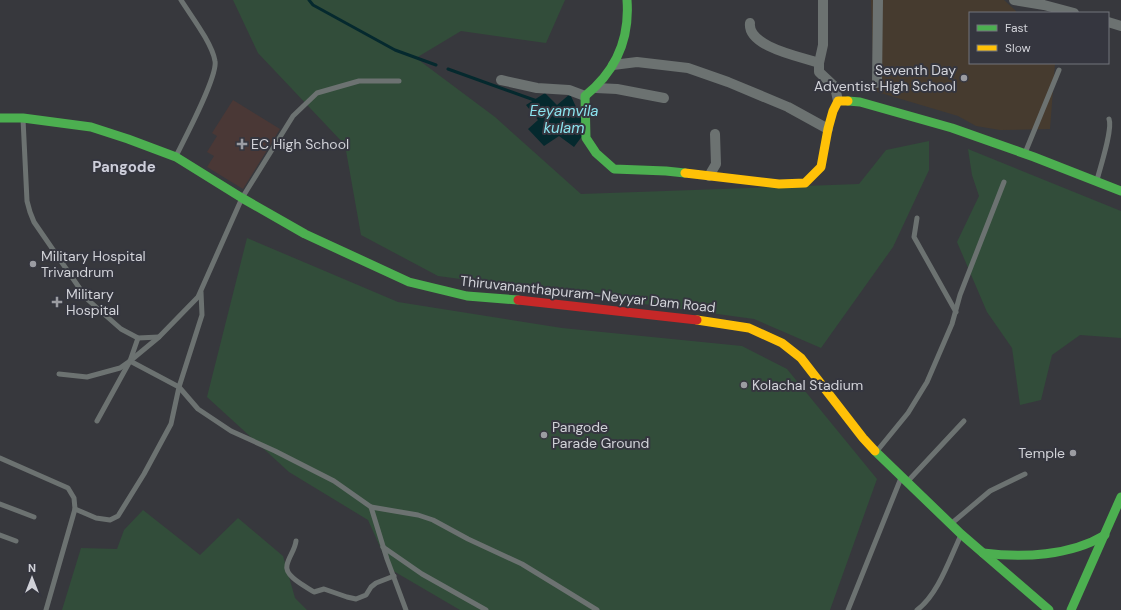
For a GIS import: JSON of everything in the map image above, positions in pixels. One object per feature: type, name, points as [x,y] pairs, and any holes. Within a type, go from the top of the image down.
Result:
[{"type":"main road","points":[[627,0],[629,9],[623,47],[613,65],[596,88],[584,96],[586,138],[596,153],[614,169],[666,171],[779,184],[805,183],[821,167],[828,129],[833,111],[838,101],[860,102],[952,128],[1121,191]]},
{"type":"main road","name":"Thiruvananthapuram-Neyyar Dam Road","points":[[0,118],[23,118],[91,127],[176,157],[242,198],[305,234],[410,282],[467,296],[513,299],[722,323],[749,328],[782,343],[801,358],[863,438],[876,452],[961,534],[1049,610]]},
{"type":"main road","points":[[1071,610],[1121,497]]},
{"type":"main road","points":[[983,553],[998,555],[1066,550],[1090,543],[1105,535]]},
{"type":"street","points":[[823,0],[823,45],[819,63],[819,72],[835,87],[838,101]]},
{"type":"street","points":[[877,83],[878,0]]},
{"type":"street","points":[[1014,0],[1044,5],[1070,12]]},
{"type":"street","points":[[1109,22],[1121,26]]},
{"type":"street","points":[[750,23],[751,32],[759,40],[787,54],[819,63]]},
{"type":"street","points":[[613,65],[637,62],[688,68],[728,82],[788,107],[828,129]]},
{"type":"street","points":[[501,80],[536,88],[568,90],[584,96]]},
{"type":"street","points":[[596,88],[617,88],[664,98]]},
{"type":"street","points":[[709,176],[716,164],[715,134]]},
{"type":"lane","points":[[176,157],[192,126],[212,79],[216,63],[212,52],[181,0]]},
{"type":"lane","points":[[1024,154],[1059,70]]},
{"type":"lane","points":[[59,374],[87,377],[120,368],[159,338],[198,297],[242,198],[293,116],[318,93],[359,81],[399,81]]},
{"type":"lane","points":[[23,118],[27,201],[34,222],[87,299],[121,329],[138,338],[159,338]]},
{"type":"lane","points":[[1096,181],[1108,138],[1109,119]]},
{"type":"lane","points":[[876,452],[908,413],[927,382],[952,324],[960,295],[1004,182]]},
{"type":"lane","points":[[917,218],[914,237],[956,312]]},
{"type":"lane","points":[[75,509],[96,518],[110,520],[118,516],[144,474],[171,424],[179,387],[202,315],[200,291]]},
{"type":"lane","points":[[97,420],[130,361],[138,338]]},
{"type":"lane","points":[[130,361],[179,387],[198,409],[231,431],[275,451],[334,481],[371,508],[418,515],[433,520],[522,564],[597,610]]},
{"type":"lane","points":[[848,610],[905,479],[964,421]]},
{"type":"lane","points":[[0,458],[68,488],[74,498],[75,509],[46,610]]},
{"type":"lane","points":[[951,523],[990,491],[1025,474]]},
{"type":"lane","points":[[0,504],[34,517]]},
{"type":"lane","points":[[371,508],[383,547],[406,610]]},
{"type":"lane","points":[[917,610],[922,607],[934,591],[961,534]]},
{"type":"lane","points":[[0,535],[16,541]]},
{"type":"lane","points":[[296,541],[295,548],[286,569],[289,575],[314,592],[324,589],[356,599],[366,595],[371,587],[376,583],[394,576]]},
{"type":"lane","points":[[383,547],[422,574],[486,610]]},
{"type":"shaded area","name":"Seventh Day Adventist High School","points":[[871,0],[1004,0],[1016,12],[969,12],[969,64],[1055,64],[1050,129],[1000,130],[976,126],[958,116],[874,91]]},
{"type":"shaded area","name":"EC High School","points":[[233,100],[280,129],[243,189],[207,167],[214,156],[207,152],[217,136],[212,133]]},
{"type":"green space","points":[[233,0],[565,0],[546,43],[461,31],[416,58],[495,117],[581,194],[859,184],[886,150],[929,141],[929,170],[893,247],[821,348],[754,319],[438,276],[361,235],[345,145],[258,53]]},
{"type":"green space","points":[[968,149],[1121,211],[1121,338],[1080,335],[1052,355],[1041,400],[1020,405],[1012,348],[987,312],[957,242],[979,196],[972,175]]},
{"type":"green space","name":"Pangode Parade Ground","points":[[247,238],[398,302],[562,328],[742,346],[787,369],[877,479],[830,610],[460,610],[390,569],[368,520],[289,472],[207,397]]},
{"type":"green space","points":[[143,510],[200,555],[238,518],[283,556],[295,598],[307,610],[62,610],[81,548],[117,549],[124,530]]},
{"type":"water","name":"Eeyamvila kulam","points":[[545,93],[557,105],[570,94],[582,120],[577,128],[583,135],[574,147],[559,136],[544,146],[528,129],[538,120],[526,105]]},
{"type":"waterway","points":[[309,0],[313,5],[395,50],[436,65]]},
{"type":"waterway","points":[[448,69],[537,101]]},
{"type":"traffic: fast","points":[[627,0],[626,28],[619,54],[605,76],[585,96],[586,138],[596,153],[614,169],[685,173]]},
{"type":"traffic: fast","points":[[848,101],[860,102],[952,128],[1034,157],[1121,191]]},
{"type":"traffic: fast","points":[[0,118],[23,118],[91,127],[128,139],[176,157],[242,198],[305,234],[409,282],[467,296],[518,300]]},
{"type":"traffic: fast","points":[[875,451],[961,534],[1049,610]]},
{"type":"traffic: fast","points":[[1071,610],[1121,497]]},
{"type":"traffic: fast","points":[[983,553],[998,555],[1046,554],[1077,547],[1105,535]]},
{"type":"traffic: slow","points":[[685,173],[779,184],[805,183],[821,167],[828,129],[833,111],[838,101],[848,101]]},
{"type":"traffic: slow","points":[[697,320],[749,328],[782,343],[801,358],[863,438],[875,451]]},
{"type":"traffic: jam","points":[[518,300],[697,320]]},
{"type":"place","name":"Seventh Day Adventist High School","points":[[964,78]]},
{"type":"place","name":"EC High School","points":[[242,144]]},
{"type":"place","name":"Military Hospital Trivandrum","points":[[33,264]]},
{"type":"place","name":"Military Hospital","points":[[57,302]]},
{"type":"place","name":"Kolachal Stadium","points":[[744,385]]},
{"type":"place","name":"Pangode Parade Ground","points":[[544,435]]},
{"type":"place","name":"Temple","points":[[1073,453]]},
{"type":"district","name":"Pangode","points":[[124,167]]}]
